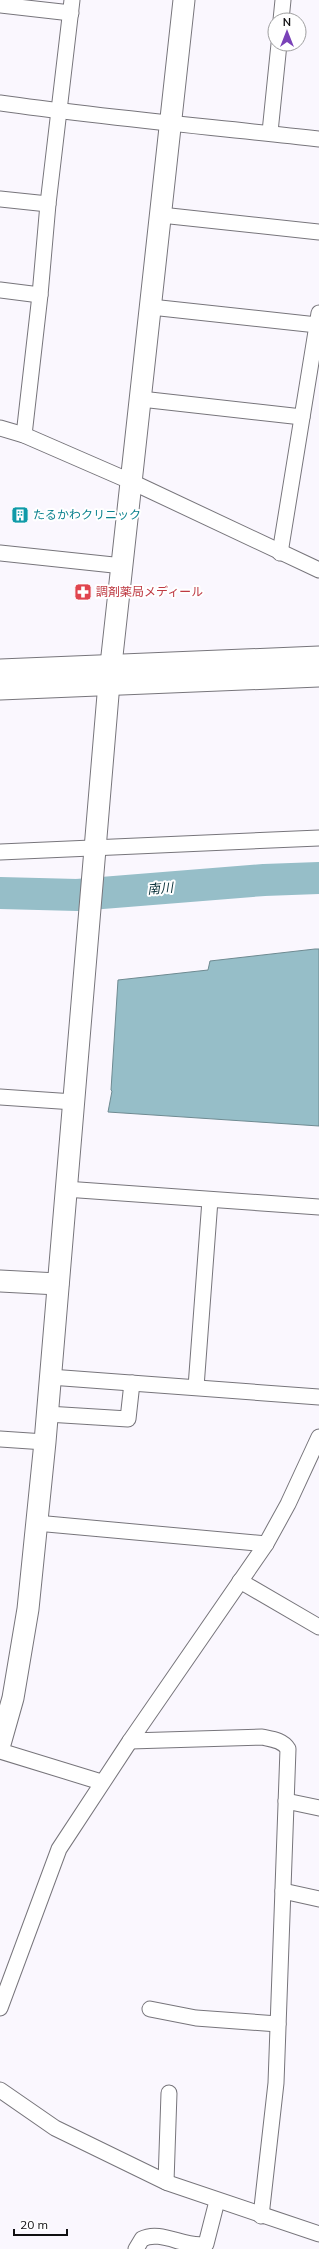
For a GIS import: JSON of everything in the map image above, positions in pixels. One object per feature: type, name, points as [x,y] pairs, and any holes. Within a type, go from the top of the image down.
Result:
[{"type":"street","points":[[0,1744],[13,1698],[23,1651],[45,1442],[65,1189],[74,1102],[110,674],[184,0]]},
{"type":"street","points":[[282,12],[284,0]]},
{"type":"street","points":[[0,5],[72,6],[48,204],[40,294],[24,435]]},
{"type":"street","points":[[270,132],[278,52]]},
{"type":"street","points":[[0,103],[60,111],[319,138]]},
{"type":"street","points":[[0,199],[48,204]]},
{"type":"street","points":[[161,215],[319,232]]},
{"type":"street","points":[[0,290],[40,294]]},
{"type":"street","points":[[151,307],[318,319],[280,553]]},
{"type":"street","points":[[141,400],[302,417]]},
{"type":"street","points":[[0,428],[24,435],[132,482],[280,553],[319,570]]},
{"type":"street","points":[[0,553],[122,566]]},
{"type":"street","points":[[0,689],[110,674],[319,657]]},
{"type":"street","points":[[0,670],[110,674],[319,676]]},
{"type":"street","points":[[0,852],[94,852],[319,838]]},
{"type":"street","points":[[0,1097],[74,1102]]},
{"type":"street","points":[[65,1189],[319,1207]]},
{"type":"street","points":[[196,1387],[210,1200]]},
{"type":"street","points":[[0,1281],[58,1284]]},
{"type":"street","points":[[50,1377],[196,1387],[319,1398]]},
{"type":"street","points":[[47,1414],[128,1419],[132,1383]]},
{"type":"street","points":[[0,2008],[59,1849],[101,1782],[266,1544],[288,1504],[319,1437]]},
{"type":"street","points":[[0,1439],[45,1442]]},
{"type":"street","points":[[36,1523],[266,1544]]},
{"type":"street","points":[[240,1581],[319,1627]]},
{"type":"street","points":[[130,1741],[262,1737],[277,1740],[286,1745],[288,1749],[276,2084],[261,2216]]},
{"type":"street","points":[[0,1751],[101,1782]]},
{"type":"street","points":[[286,1801],[319,1808]]},
{"type":"street","points":[[284,1891],[319,1899]]},
{"type":"street","points":[[150,2009],[196,2018],[278,2024]]},
{"type":"street","points":[[0,2090],[55,2128],[166,2182],[261,2216],[319,2234]]},
{"type":"street","points":[[166,2182],[169,2093]]},
{"type":"street","points":[[136,2249],[142,2239],[150,2237],[194,2248],[202,2247],[206,2244],[217,2200]]},
{"type":"water","points":[[319,949],[319,1126],[108,1112],[112,1091],[118,980],[208,970],[210,961]]},
{"type":"waterway","name":"南川","points":[[0,893],[77,895],[264,880],[319,878]]},
{"type":"place","name":"たるかわクリニック","points":[[20,515]]},
{"type":"place","name":"調剤薬局メディール","points":[[83,592]]}]
